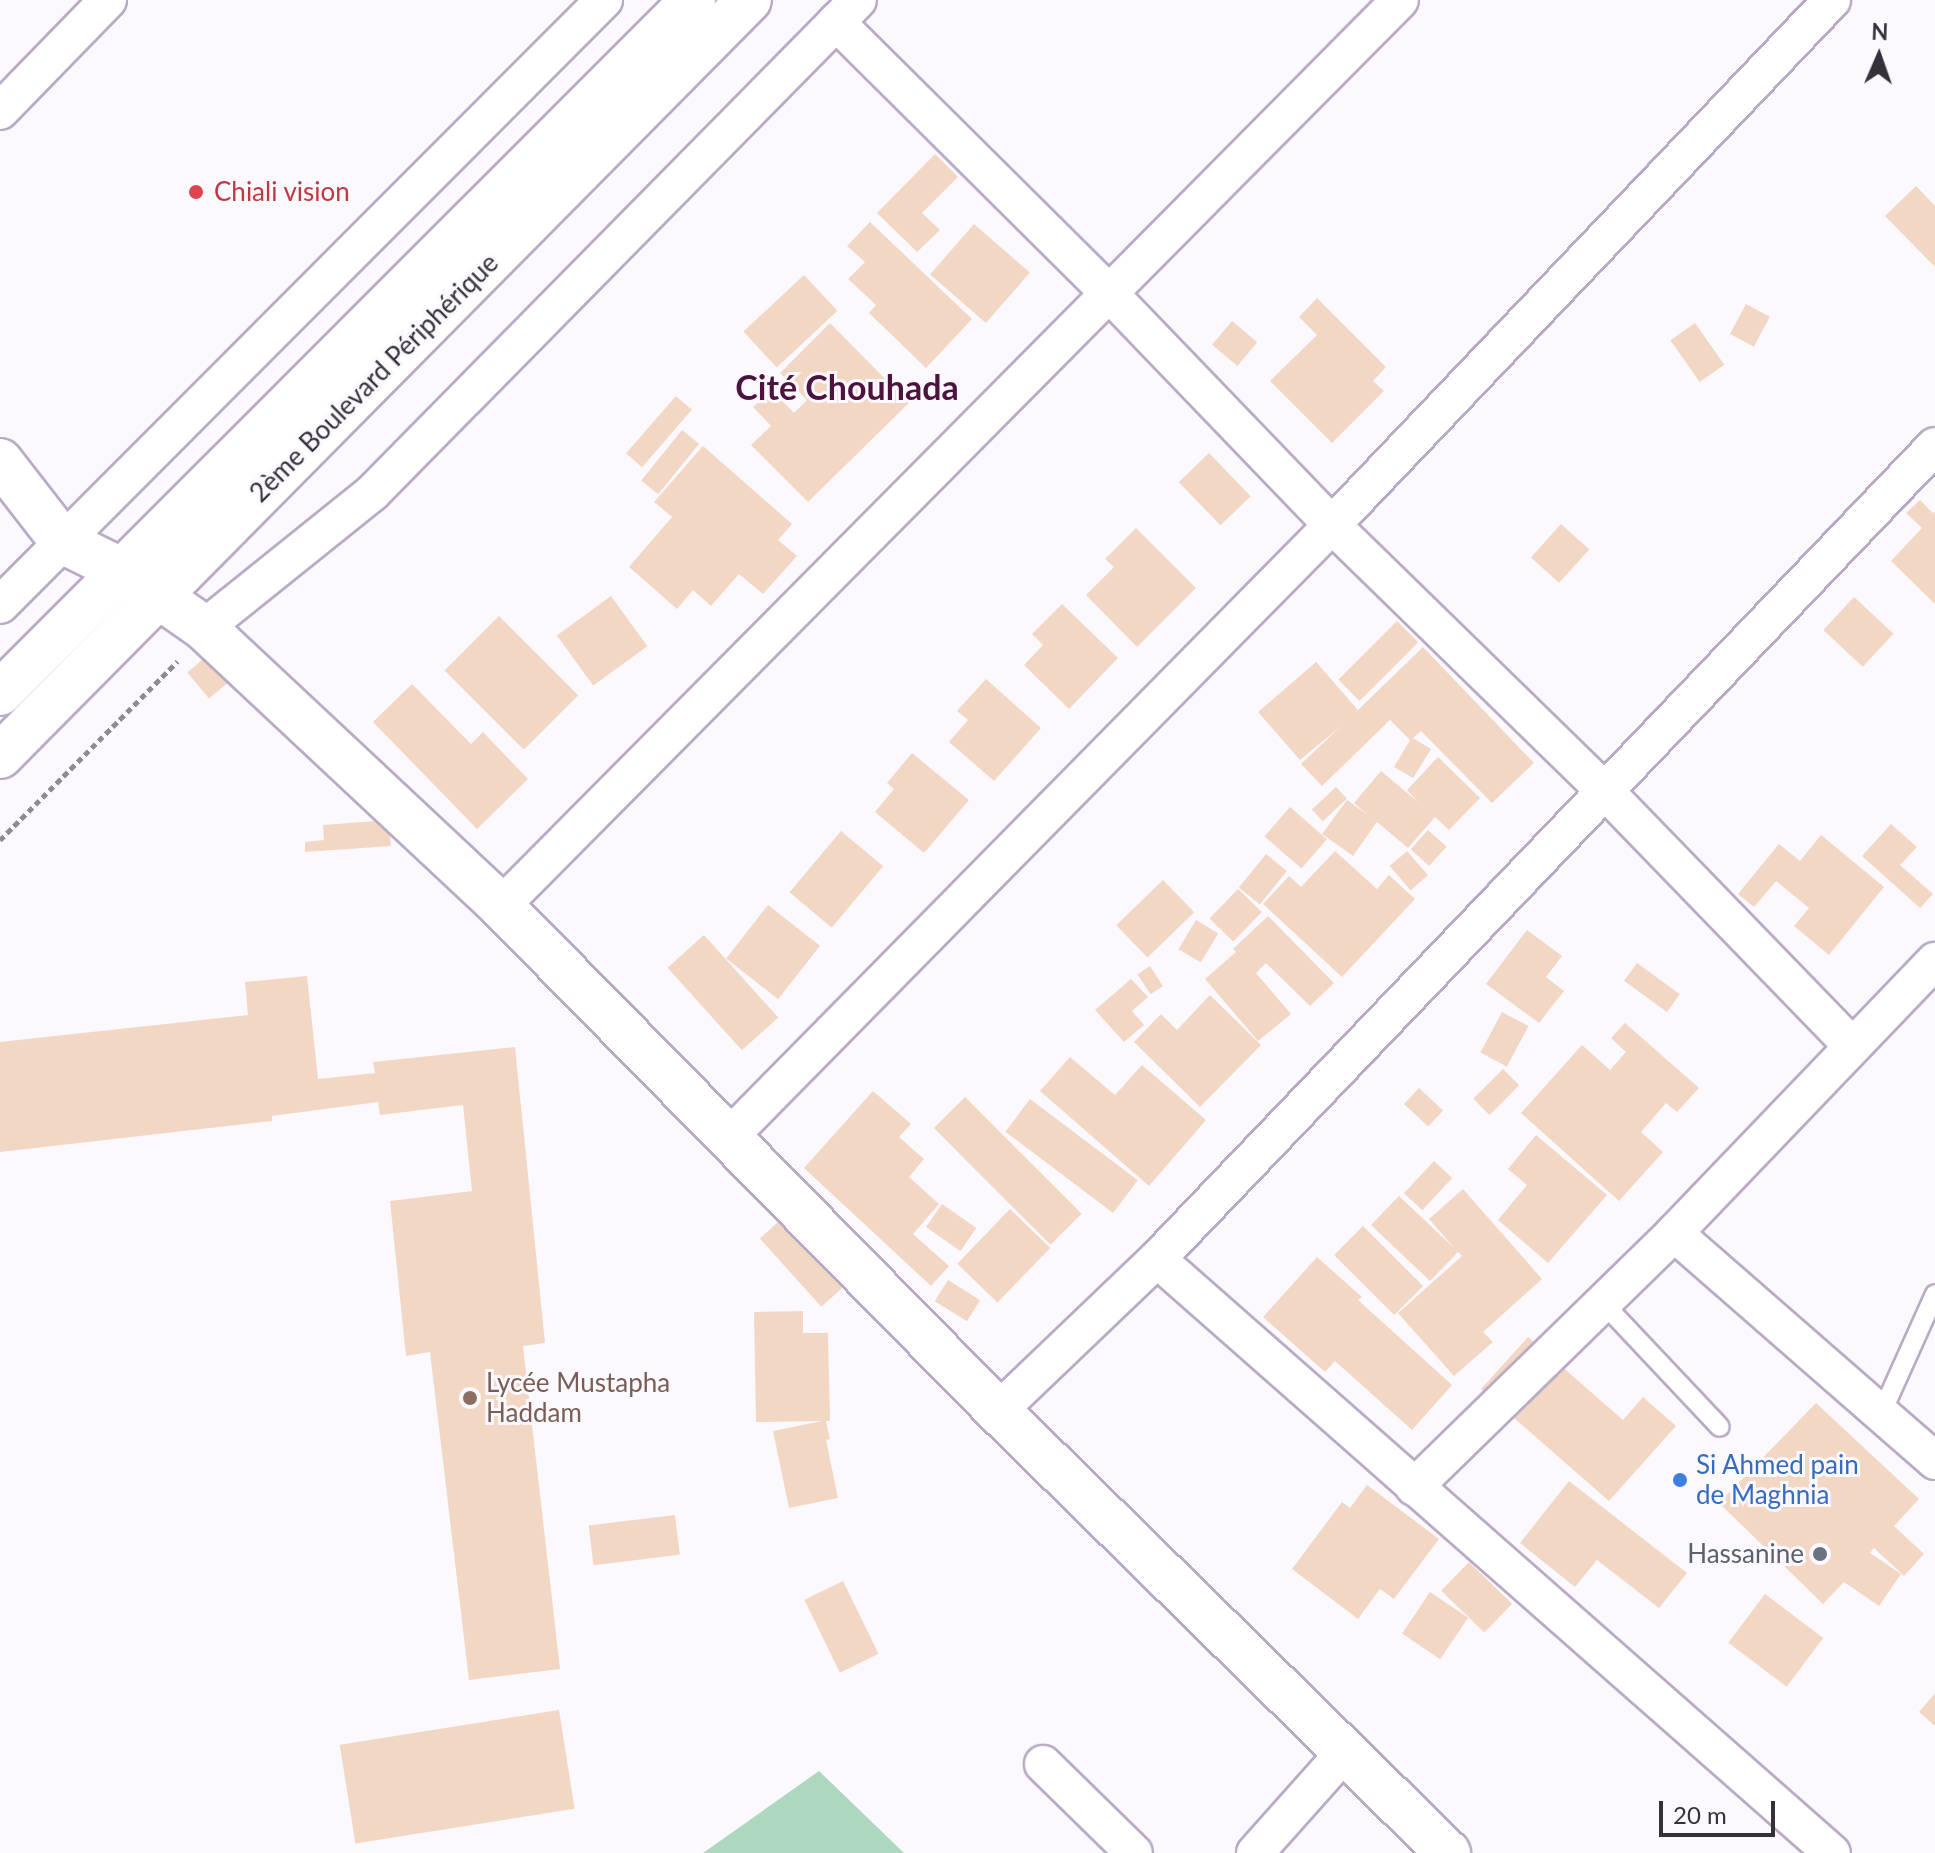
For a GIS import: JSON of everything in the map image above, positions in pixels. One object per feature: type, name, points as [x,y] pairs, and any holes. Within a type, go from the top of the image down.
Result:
[{"type":"main road","name":"2ème Boulevard Périphérique","points":[[0,693],[693,0]]},
{"type":"main road","name":"2ème Boulevard Périphérique","points":[[0,756],[749,0]]},
{"type":"main road","points":[[0,461],[62,541],[121,570],[158,596],[194,641],[501,906],[998,1411],[1448,1853]]},
{"type":"street","points":[[0,111],[108,0]]},
{"type":"street","points":[[0,605],[604,0]]},
{"type":"street","points":[[501,906],[1107,291],[1400,0]]},
{"type":"street","points":[[727,1139],[1332,525],[1832,0]]},
{"type":"street","points":[[194,641],[372,493],[847,11],[1107,291],[1332,525],[1604,790],[1852,1046]]},
{"type":"street","points":[[998,1411],[1157,1259],[1935,446]]},
{"type":"street","points":[[1414,1487],[1674,1233],[1935,961]]},
{"type":"street","points":[[1674,1233],[1935,1461]]},
{"type":"street","points":[[1157,1259],[1832,1853]]},
{"type":"street","points":[[1255,1853],[1345,1752]]},
{"type":"street","points":[[1043,1764],[1134,1853]]},
{"type":"lane","points":[[1882,1412],[1935,1294]]},
{"type":"lane","points":[[1603,1303],[1720,1427]]},
{"type":"path","points":[[0,840],[194,641]]},
{"type":"green space","points":[[819,1771],[904,1853],[703,1853]]},
{"type":"building","points":[[935,154],[958,177],[922,213],[940,230],[917,252],[877,213]]},
{"type":"building","points":[[1916,186],[1935,206],[1935,267],[1885,216]]},
{"type":"building","points":[[870,222],[972,319],[926,368],[869,313],[876,305],[848,279],[865,262],[847,246]]},
{"type":"building","points":[[974,224],[1030,273],[986,323],[930,275]]},
{"type":"building","points":[[804,275],[837,311],[777,367],[743,332]]},
{"type":"building","points":[[1317,298],[1386,367],[1373,381],[1384,391],[1332,443],[1270,381],[1317,335],[1299,317]]},
{"type":"building","points":[[1746,304],[1770,317],[1754,347],[1730,334]]},
{"type":"building","points":[[1232,321],[1257,342],[1237,366],[1212,345]]},
{"type":"building","points":[[830,323],[909,403],[808,502],[751,445],[771,426],[753,407],[772,390],[794,413],[807,400],[780,373]]},
{"type":"building","points":[[1695,323],[1724,365],[1700,382],[1670,340]]},
{"type":"building","points":[[676,396],[692,410],[642,467],[626,453]]},
{"type":"building","points":[[682,430],[699,444],[658,494],[641,481]]},
{"type":"building","points":[[703,446],[792,524],[778,540],[797,556],[763,594],[739,574],[711,606],[693,590],[677,609],[629,567],[672,517],[654,502]]},
{"type":"building","points":[[1209,453],[1251,496],[1220,525],[1179,482]]},
{"type":"building","points":[[1920,500],[1933,513],[1935,511],[1935,604],[1891,561],[1922,528],[1906,513]]},
{"type":"building","points":[[1561,524],[1589,549],[1559,583],[1531,557]]},
{"type":"building","points":[[1136,528],[1196,588],[1137,647],[1086,595],[1114,567],[1105,559]]},
{"type":"building","points":[[611,596],[647,646],[593,686],[557,635]]},
{"type":"building","points":[[1854,597],[1893,634],[1863,667],[1823,630]]},
{"type":"building","points":[[1062,604],[1118,658],[1069,709],[1024,665],[1043,645],[1032,634]]},
{"type":"building","points":[[499,616],[578,695],[524,750],[445,670]]},
{"type":"building","points":[[1397,621],[1418,642],[1360,701],[1338,680]]},
{"type":"building","points":[[1423,647],[1534,763],[1492,803],[1421,731],[1413,738],[1431,749],[1413,778],[1394,767],[1410,740],[1390,720],[1322,786],[1301,764],[1341,726],[1300,760],[1258,712],[1316,662],[1358,710]]},
{"type":"building","points":[[214,650],[236,676],[209,699],[187,672]]},
{"type":"building","points":[[986,679],[1041,728],[994,781],[949,742],[968,720],[957,711]]},
{"type":"building","points":[[412,684],[471,744],[483,732],[528,779],[477,829],[373,722]]},
{"type":"building","points":[[912,753],[969,800],[924,853],[875,812],[894,789],[887,783]]},
{"type":"building","points":[[1438,757],[1480,798],[1449,830],[1435,817],[1408,848],[1377,822],[1353,856],[1322,834],[1347,800],[1368,815],[1354,803],[1381,771],[1418,802],[1407,790]]},
{"type":"building","points":[[1336,787],[1347,799],[1323,821],[1312,810]]},
{"type":"building","points":[[1290,807],[1327,839],[1301,869],[1264,836]]},
{"type":"building","points":[[389,820],[391,846],[305,852],[305,842],[324,840],[323,825]]},
{"type":"building","points":[[1891,824],[1917,847],[1900,865],[1933,894],[1920,908],[1862,856]]},
{"type":"building","points":[[1428,830],[1447,847],[1429,866],[1411,849]]},
{"type":"building","points":[[841,831],[883,866],[832,928],[790,892]]},
{"type":"building","points":[[1821,835],[1884,887],[1829,955],[1794,926],[1809,908],[1776,881],[1754,907],[1738,894],[1779,844],[1800,861]]},
{"type":"building","points":[[1335,851],[1377,889],[1389,875],[1415,899],[1342,977],[1263,904],[1289,876],[1301,887]]},
{"type":"building","points":[[1407,851],[1428,875],[1411,890],[1390,866]]},
{"type":"building","points":[[1266,854],[1287,871],[1260,904],[1239,887]]},
{"type":"building","points":[[1163,880],[1194,912],[1148,958],[1116,925]]},
{"type":"building","points":[[1238,889],[1262,912],[1233,941],[1210,918]]},
{"type":"building","points":[[768,905],[820,946],[778,999],[726,959]]},
{"type":"building","points":[[1268,916],[1334,983],[1310,1006],[1266,963],[1256,973],[1291,1014],[1258,1041],[1205,979],[1236,952],[1233,949]]},
{"type":"building","points":[[1196,920],[1218,933],[1201,963],[1178,949]]},
{"type":"building","points":[[1527,930],[1562,956],[1546,977],[1564,991],[1539,1023],[1486,984]]},
{"type":"building","points":[[704,935],[778,1017],[742,1050],[668,968]]},
{"type":"building","points":[[1637,963],[1680,994],[1667,1012],[1624,981]]},
{"type":"building","points":[[1150,966],[1163,986],[1150,994],[1137,974]]},
{"type":"building","points":[[307,976],[318,1079],[375,1073],[373,1062],[515,1047],[545,1343],[523,1346],[560,1669],[469,1680],[430,1352],[406,1356],[390,1201],[472,1191],[463,1105],[380,1115],[378,1102],[272,1116],[272,1121],[0,1152],[0,1042],[248,1015],[245,982]]},
{"type":"building","points":[[1131,979],[1148,997],[1132,1011],[1144,1025],[1124,1042],[1095,1010]]},
{"type":"building","points":[[1210,995],[1261,1045],[1200,1107],[1134,1042],[1161,1014],[1177,1030]]},
{"type":"building","points":[[1502,1012],[1528,1026],[1507,1067],[1480,1053]]},
{"type":"building","points":[[1625,1023],[1699,1088],[1677,1112],[1666,1103],[1641,1132],[1663,1152],[1619,1201],[1521,1113],[1582,1045],[1610,1070],[1626,1052],[1611,1038]]},
{"type":"building","points":[[1070,1057],[1115,1095],[1142,1065],[1206,1120],[1149,1186],[1040,1091]]},
{"type":"building","points":[[1503,1069],[1519,1085],[1490,1115],[1473,1099]]},
{"type":"building","points":[[1419,1088],[1443,1111],[1428,1127],[1404,1104]]},
{"type":"building","points":[[873,1091],[911,1124],[899,1137],[924,1159],[909,1177],[939,1204],[913,1234],[949,1266],[931,1286],[804,1168]]},
{"type":"building","points":[[965,1097],[1082,1214],[1051,1245],[934,1128]]},
{"type":"building","points":[[1030,1099],[1138,1180],[1113,1213],[1005,1132]]},
{"type":"building","points":[[1536,1135],[1607,1195],[1548,1263],[1498,1220],[1527,1185],[1508,1169]]},
{"type":"building","points":[[1434,1161],[1452,1178],[1422,1210],[1404,1193]]},
{"type":"building","points":[[1463,1189],[1542,1279],[1483,1332],[1493,1342],[1454,1376],[1398,1313],[1462,1256],[1458,1252],[1430,1281],[1371,1225],[1399,1196],[1454,1248],[1429,1219]]},
{"type":"building","points":[[942,1204],[976,1228],[960,1251],[926,1227]]},
{"type":"building","points":[[1010,1209],[1050,1248],[997,1303],[957,1264]]},
{"type":"building","points":[[788,1213],[850,1281],[821,1307],[760,1238]]},
{"type":"building","points":[[1363,1226],[1423,1286],[1394,1315],[1334,1255]]},
{"type":"building","points":[[1317,1257],[1362,1297],[1358,1300],[1452,1385],[1412,1430],[1335,1361],[1325,1372],[1263,1317]]},
{"type":"building","points":[[948,1280],[980,1300],[967,1321],[935,1301]]},
{"type":"building","points":[[803,1311],[803,1333],[828,1333],[830,1421],[826,1421],[830,1439],[826,1440],[838,1498],[789,1508],[773,1431],[822,1421],[756,1422],[754,1312]]},
{"type":"building","points":[[1528,1337],[1623,1420],[1643,1397],[1676,1426],[1609,1501],[1481,1389]]},
{"type":"building","name":"Hassanine","points":[[1816,1403],[1919,1499],[1894,1526],[1924,1554],[1904,1576],[1874,1548],[1870,1553],[1901,1574],[1879,1606],[1844,1582],[1823,1604],[1719,1503]]},
{"type":"building","points":[[1569,1481],[1687,1573],[1659,1608],[1597,1560],[1575,1587],[1520,1543]]},
{"type":"building","points":[[1367,1485],[1439,1539],[1394,1599],[1380,1589],[1358,1619],[1292,1569],[1342,1502],[1350,1508]]},
{"type":"building","points":[[675,1515],[680,1555],[594,1565],[589,1526]]},
{"type":"building","points":[[1469,1562],[1512,1604],[1484,1632],[1441,1591]]},
{"type":"building","points":[[843,1581],[879,1654],[840,1673],[804,1600]]},
{"type":"building","points":[[1430,1592],[1468,1618],[1440,1659],[1402,1633]]},
{"type":"building","points":[[1765,1594],[1823,1638],[1787,1687],[1728,1643]]},
{"type":"building","points":[[1935,1693],[1935,1726],[1919,1712]]},
{"type":"building","points":[[559,1710],[575,1809],[355,1843],[340,1745]]},
{"type":"place","name":"Chiali vision","points":[[196,192]]},
{"type":"place","name":"Lycée Mustapha Haddam","points":[[470,1398]]},
{"type":"place","name":"Si Ahmed pain de Maghnia","points":[[1680,1480]]},
{"type":"place","name":"Hassanine","points":[[1820,1554]]},
{"type":"district","name":"Cité Chouhada","points":[[847,387]]}]
